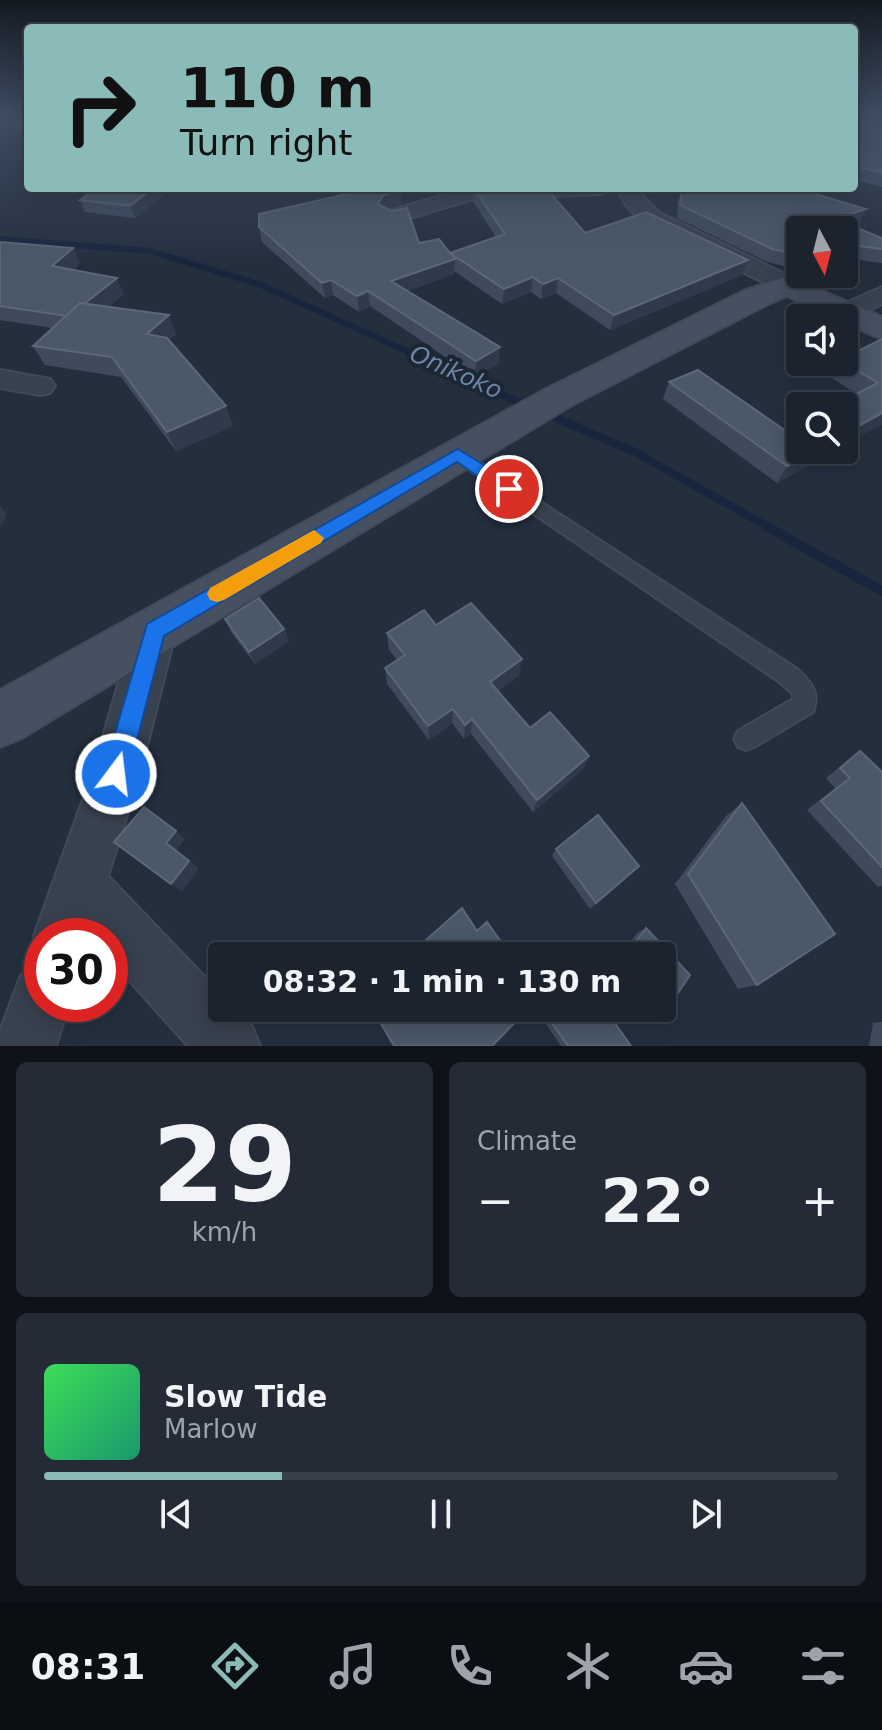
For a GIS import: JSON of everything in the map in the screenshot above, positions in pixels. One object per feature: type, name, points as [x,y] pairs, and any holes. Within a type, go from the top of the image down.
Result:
[{"type":"main road","points":[[0,720],[559,397],[679,334],[786,286]]},
{"type":"main road","points":[[794,288],[829,304]]},
{"type":"main road","points":[[858,318],[882,329]]},
{"type":"street","points":[[393,217],[468,194],[512,192]]},
{"type":"street","points":[[628,192],[650,217],[786,284]]},
{"type":"street","points":[[858,306],[882,294]]},
{"type":"street","points":[[0,379],[40,386]]},
{"type":"street","points":[[155,630],[116,774],[70,910],[229,1046]]},
{"type":"street","points":[[25,1046],[33,1022]]},
{"type":"lane","points":[[458,454],[789,676],[804,690],[805,704],[746,739]]},
{"type":"building","points":[[858,166],[882,166],[882,173],[858,167]]},
{"type":"building","points":[[91,192],[148,192],[130,206],[80,200]]},
{"type":"building","points":[[356,192],[394,192],[383,195],[378,204],[391,211],[407,208],[419,243],[439,239],[455,259],[391,281],[500,347],[476,361],[368,291],[357,296],[331,280],[322,283],[259,227],[259,214]]},
{"type":"building","points":[[476,192],[549,192],[585,233],[646,212],[748,260],[614,315],[558,278],[543,284],[533,277],[504,289],[450,253],[505,234]]},
{"type":"building","points":[[682,192],[809,192],[866,209],[844,216],[786,216],[786,252],[772,249],[680,205]]},
{"type":"building","points":[[858,228],[882,238],[882,249],[858,246]]},
{"type":"building","points":[[0,242],[73,248],[52,266],[117,278],[66,316],[0,306]]},
{"type":"building","points":[[80,303],[169,315],[147,334],[167,338],[226,406],[167,432],[112,357],[33,346]]},
{"type":"building","points":[[882,339],[882,413],[858,426],[858,393],[878,383],[858,371],[858,351]]},
{"type":"building","points":[[698,370],[786,431],[786,464],[791,464],[787,466],[669,382]]},
{"type":"building","points":[[259,598],[284,629],[249,652],[225,619]]},
{"type":"building","points":[[471,603],[522,659],[490,682],[530,728],[550,712],[589,756],[537,800],[472,719],[465,725],[453,709],[428,726],[385,668],[405,655],[387,633],[424,610],[436,625]]},
{"type":"building","points":[[860,751],[882,772],[882,867],[821,801],[850,778],[840,768]]},
{"type":"building","points":[[742,803],[835,934],[757,985],[688,874]]},
{"type":"building","points":[[144,807],[176,831],[166,843],[189,861],[171,884],[114,842]]},
{"type":"building","points":[[598,815],[639,866],[596,903],[556,849]]},
{"type":"building","points":[[462,908],[477,931],[487,922],[501,942],[424,942]]},
{"type":"building","points":[[646,928],[659,942],[636,942]]},
{"type":"building","points":[[676,960],[690,975],[676,996]]},
{"type":"building","points":[[380,1022],[515,1022],[492,1046],[394,1046]]},
{"type":"building","points":[[614,1022],[631,1046],[568,1046],[552,1023]]},
{"type":"waterway","name":"Onikoko","points":[[0,239],[150,251],[261,285],[413,354]]},
{"type":"waterway","name":"Onikoko","points":[[409,352],[529,407]]},
{"type":"waterway","name":"Onikoko","points":[[542,412],[635,452],[770,528]]},
{"type":"waterway","name":"Onikoko","points":[[766,526],[882,591]]},
{"type":"slow traffic","points":[[217,594],[314,538]]},
{"type":"route","points":[[116,774],[155,630],[458,454],[509,489]]}]
